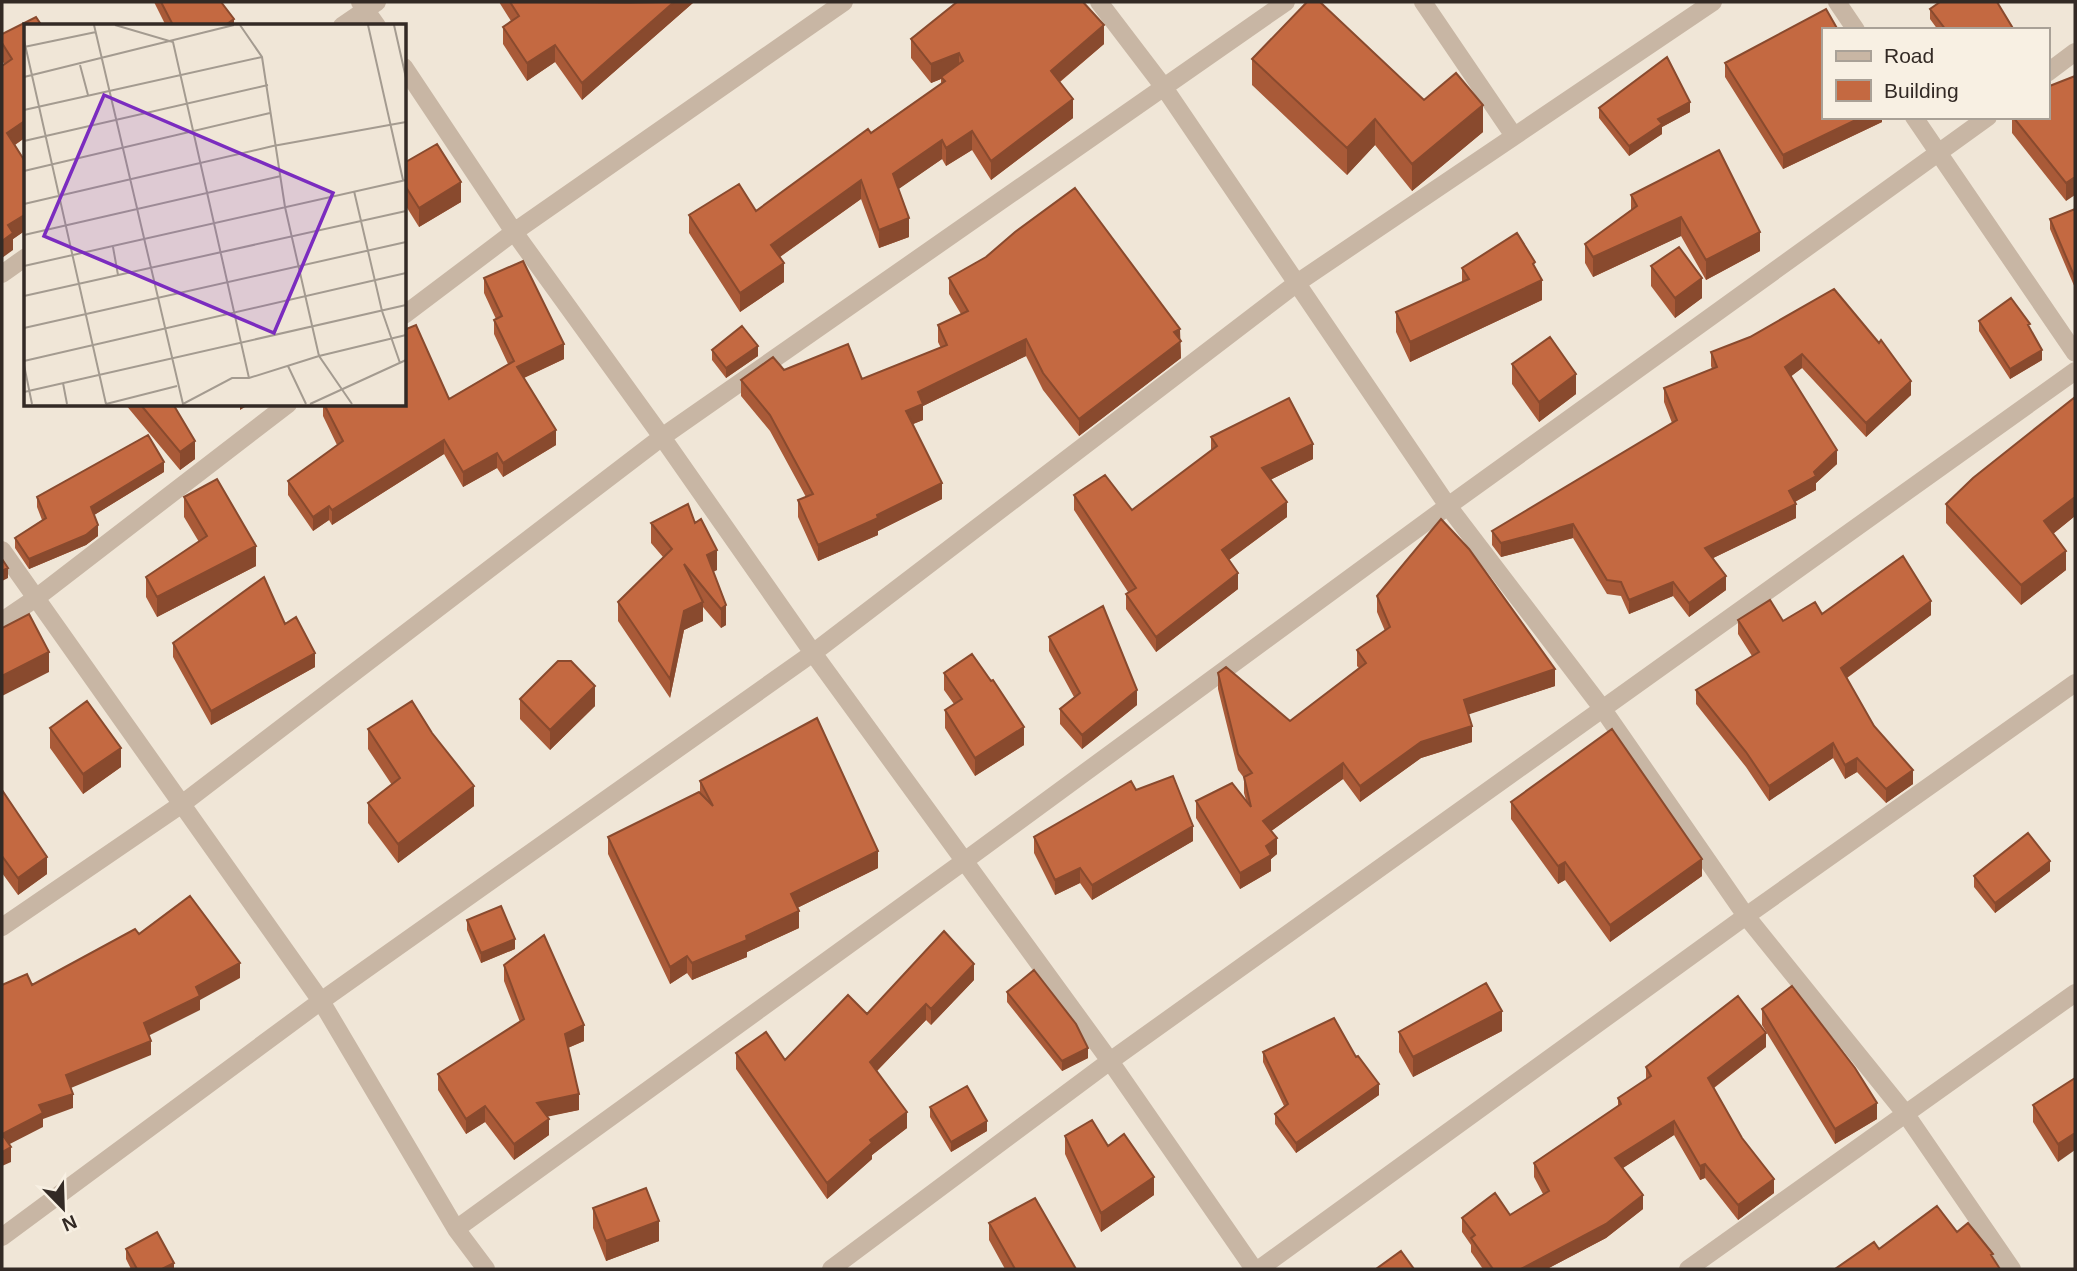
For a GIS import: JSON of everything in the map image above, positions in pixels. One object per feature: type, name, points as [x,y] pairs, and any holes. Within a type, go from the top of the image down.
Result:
[{"type":"street","points":[[406,313],[514,232],[845,2]]},
{"type":"street","points":[[1099,2],[1163,86],[1448,506],[1602,708],[1746,916],[1905,1113],[2011,1269]]},
{"type":"street","points":[[2,927],[181,804],[662,437],[1286,2]]},
{"type":"street","points":[[1423,2],[1514,136]]},
{"type":"street","points":[[2,1237],[321,1001],[813,653],[1297,283],[1713,2]]},
{"type":"street","points":[[1837,2],[1855,28]]},
{"type":"street","points":[[344,24],[368,4],[376,24]]},
{"type":"street","points":[[2049,72],[2075,52]]},
{"type":"street","points":[[406,70],[514,232],[963,862],[1110,1061],[1256,1269],[2075,683]]},
{"type":"street","points":[[1915,119],[2075,354]]},
{"type":"street","points":[[456,1229],[1448,506],[1985,119]]},
{"type":"street","points":[[2,274],[24,258]]},
{"type":"street","points":[[831,1269],[1110,1061],[2075,371]]},
{"type":"street","points":[[2,621],[36,598],[285,406]]},
{"type":"street","points":[[2,550],[321,1001],[456,1229],[486,1269]]},
{"type":"street","points":[[1688,1269],[2075,993]]},
{"type":"building","points":[[161,2],[221,2],[234,19],[227,24],[172,24]]},
{"type":"building","points":[[510,2],[674,2],[582,83],[555,45],[527,63],[503,27],[519,16]]},
{"type":"building","points":[[957,2],[1083,2],[1104,25],[1051,71],[1073,99],[991,161],[972,131],[946,148],[942,140],[893,174],[909,218],[879,230],[861,180],[771,245],[784,263],[740,293],[689,215],[739,184],[756,211],[868,129],[871,133],[945,81],[941,77],[963,61],[959,53],[931,64],[911,39]]},
{"type":"building","points":[[1307,2],[1320,2],[1424,100],[1456,73],[1483,105],[1412,164],[1375,119],[1347,148],[1252,59]]},
{"type":"building","points":[[1940,2],[1997,2],[2013,28],[1944,28],[1930,9]]},
{"type":"building","points":[[1826,9],[1837,28],[1822,28],[1822,119],[1858,119],[1783,155],[1725,63]]},
{"type":"building","points":[[36,17],[41,24],[24,24],[24,121],[7,133],[24,160],[24,215],[8,225],[13,233],[2,241],[2,66],[12,59],[2,43],[2,34]]},
{"type":"building","points":[[1667,57],[1690,102],[1658,119],[1662,124],[1629,146],[1599,108]]},
{"type":"building","points":[[2075,76],[2075,177],[2066,183],[2015,119],[2049,119],[2049,86]]},
{"type":"building","points":[[437,144],[461,182],[419,208],[406,187],[406,162]]},
{"type":"building","points":[[1719,150],[1760,232],[1706,260],[1681,217],[1593,257],[1585,244],[1637,206],[1631,195]]},
{"type":"building","points":[[1075,188],[1180,329],[1174,332],[1181,341],[1079,419],[1043,373],[1026,339],[918,392],[923,404],[906,411],[942,483],[877,515],[878,518],[818,545],[798,500],[813,494],[770,415],[741,380],[773,357],[784,370],[848,344],[862,379],[947,345],[938,325],[968,311],[949,278],[986,257]]},
{"type":"building","points":[[2075,209],[2075,278],[2050,219]]},
{"type":"building","points":[[1517,233],[1535,262],[1533,264],[1542,280],[1410,342],[1396,312],[1469,279],[1462,268]]},
{"type":"building","points":[[1679,247],[1702,278],[1675,298],[1651,266]]},
{"type":"building","points":[[523,261],[564,344],[517,367],[556,430],[503,463],[497,453],[463,472],[444,440],[332,510],[329,506],[313,517],[288,481],[343,441],[325,406],[406,406],[406,329],[416,325],[449,399],[514,361],[494,320],[502,316],[484,278]]},
{"type":"building","points":[[1834,289],[1879,343],[1881,340],[1911,381],[1866,423],[1802,354],[1785,367],[1837,450],[1814,472],[1816,476],[1789,491],[1796,504],[1705,548],[1726,576],[1689,603],[1673,582],[1629,600],[1621,582],[1607,580],[1573,524],[1501,543],[1492,531],[1677,420],[1664,388],[1717,367],[1711,352],[1750,337]]},
{"type":"building","points":[[2011,298],[2030,324],[2028,325],[2042,350],[2010,369],[1979,321]]},
{"type":"building","points":[[742,326],[758,346],[726,368],[712,350]]},
{"type":"building","points":[[1550,337],[1576,374],[1539,402],[1512,364]]},
{"type":"building","points":[[2075,397],[2075,497],[2044,521],[2066,551],[2021,585],[1946,504],[1973,478]]},
{"type":"building","points":[[1289,398],[1313,444],[1262,468],[1287,502],[1222,550],[1238,573],[1156,637],[1126,594],[1136,588],[1074,495],[1105,475],[1132,510],[1217,446],[1211,437]]},
{"type":"building","points":[[142,406],[174,406],[195,441],[180,452]]},
{"type":"building","points":[[148,435],[164,462],[91,507],[98,525],[86,535],[29,559],[15,538],[46,518],[37,497]]},
{"type":"building","points":[[217,479],[256,546],[157,597],[146,577],[207,536],[184,497]]},
{"type":"building","points":[[688,504],[695,523],[701,519],[717,550],[707,555],[726,605],[721,609],[684,564],[703,602],[684,611],[670,679],[618,602],[672,549],[651,523]]},
{"type":"building","points":[[1441,519],[1469,549],[1555,669],[1464,700],[1472,726],[1421,742],[1360,786],[1343,763],[1263,821],[1277,838],[1266,846],[1271,855],[1240,873],[1196,801],[1232,783],[1251,807],[1244,777],[1252,773],[1238,754],[1218,673],[1226,667],[1290,721],[1366,663],[1357,650],[1390,627],[1377,596]]},
{"type":"building","points":[[1903,556],[1931,601],[1841,668],[1874,726],[1913,770],[1886,789],[1857,758],[1845,765],[1833,743],[1769,786],[1746,752],[1696,690],[1759,652],[1738,620],[1770,600],[1783,621],[1815,602],[1822,614]]},
{"type":"building","points":[[2,559],[8,568],[2,571]]},
{"type":"building","points":[[264,577],[285,624],[296,617],[315,653],[211,711],[173,643]]},
{"type":"building","points":[[1103,606],[1137,690],[1082,735],[1060,709],[1080,693],[1049,637]]},
{"type":"building","points":[[29,614],[49,652],[2,676],[2,628]]},
{"type":"building","points":[[972,654],[1024,727],[975,758],[945,710],[962,699],[944,673]]},
{"type":"building","points":[[558,661],[571,661],[595,686],[550,730],[520,699]]},
{"type":"building","points":[[87,701],[121,748],[83,774],[50,728]]},
{"type":"building","points":[[412,701],[432,733],[474,786],[398,844],[368,803],[400,778],[368,729]]},
{"type":"building","points":[[817,718],[878,851],[791,894],[799,911],[746,936],[747,940],[692,963],[687,956],[670,967],[608,837],[699,792],[713,806],[700,781]]},
{"type":"building","points":[[1612,729],[1702,859],[1610,925],[1565,862],[1558,866],[1511,802]]},
{"type":"building","points":[[1173,776],[1193,826],[1092,885],[1080,868],[1055,880],[1034,837],[1131,781],[1136,790]]},
{"type":"building","points":[[2,790],[47,857],[18,878],[2,856]]},
{"type":"building","points":[[2028,833],[2050,861],[1995,903],[1974,876]]},
{"type":"building","points":[[190,896],[240,963],[196,987],[200,996],[144,1023],[151,1041],[66,1075],[73,1094],[39,1105],[43,1113],[2,1134],[2,985],[27,974],[32,985],[135,929],[139,934]]},
{"type":"building","points":[[501,906],[515,939],[481,953],[467,920]]},
{"type":"building","points":[[944,931],[974,964],[931,1009],[926,1004],[870,1062],[907,1112],[870,1140],[872,1143],[827,1183],[736,1053],[766,1032],[785,1060],[848,995],[867,1014]]},
{"type":"building","points":[[544,935],[584,1025],[565,1034],[579,1094],[537,1103],[549,1119],[514,1144],[485,1106],[466,1119],[438,1074],[524,1019],[504,965]]},
{"type":"building","points":[[1034,970],[1076,1024],[1088,1048],[1062,1061],[1007,992]]},
{"type":"building","points":[[1486,983],[1502,1011],[1413,1057],[1399,1032]]},
{"type":"building","points":[[1792,986],[1855,1068],[1877,1103],[1835,1129],[1762,1009]]},
{"type":"building","points":[[1738,996],[1766,1033],[1708,1078],[1742,1138],[1774,1179],[1738,1205],[1705,1164],[1700,1166],[1674,1121],[1615,1158],[1643,1195],[1606,1224],[1521,1269],[1493,1269],[1471,1238],[1475,1235],[1462,1218],[1495,1193],[1510,1215],[1549,1191],[1534,1163],[1621,1104],[1618,1098],[1651,1076],[1646,1067]]},
{"type":"building","points":[[1334,1018],[1356,1057],[1358,1056],[1379,1084],[1296,1143],[1275,1114],[1288,1104],[1263,1052]]},
{"type":"building","points":[[2075,1078],[2075,1133],[2058,1144],[2033,1105]]},
{"type":"building","points":[[967,1086],[987,1121],[951,1142],[930,1107]]},
{"type":"building","points":[[1092,1120],[1108,1146],[1124,1134],[1154,1177],[1101,1213],[1065,1136]]},
{"type":"building","points":[[2,1134],[11,1147],[2,1152]]},
{"type":"building","points":[[646,1188],[659,1221],[606,1241],[593,1208]]},
{"type":"building","points":[[1035,1198],[1076,1269],[1015,1269],[989,1223]]},
{"type":"building","points":[[1937,1206],[1957,1232],[1968,1223],[1993,1254],[1991,1255],[2000,1269],[1835,1269],[1874,1242],[1879,1249]]},
{"type":"building","points":[[157,1232],[174,1263],[162,1269],[137,1269],[126,1249]]},
{"type":"building","points":[[1401,1251],[1414,1269],[1376,1269]]}]
